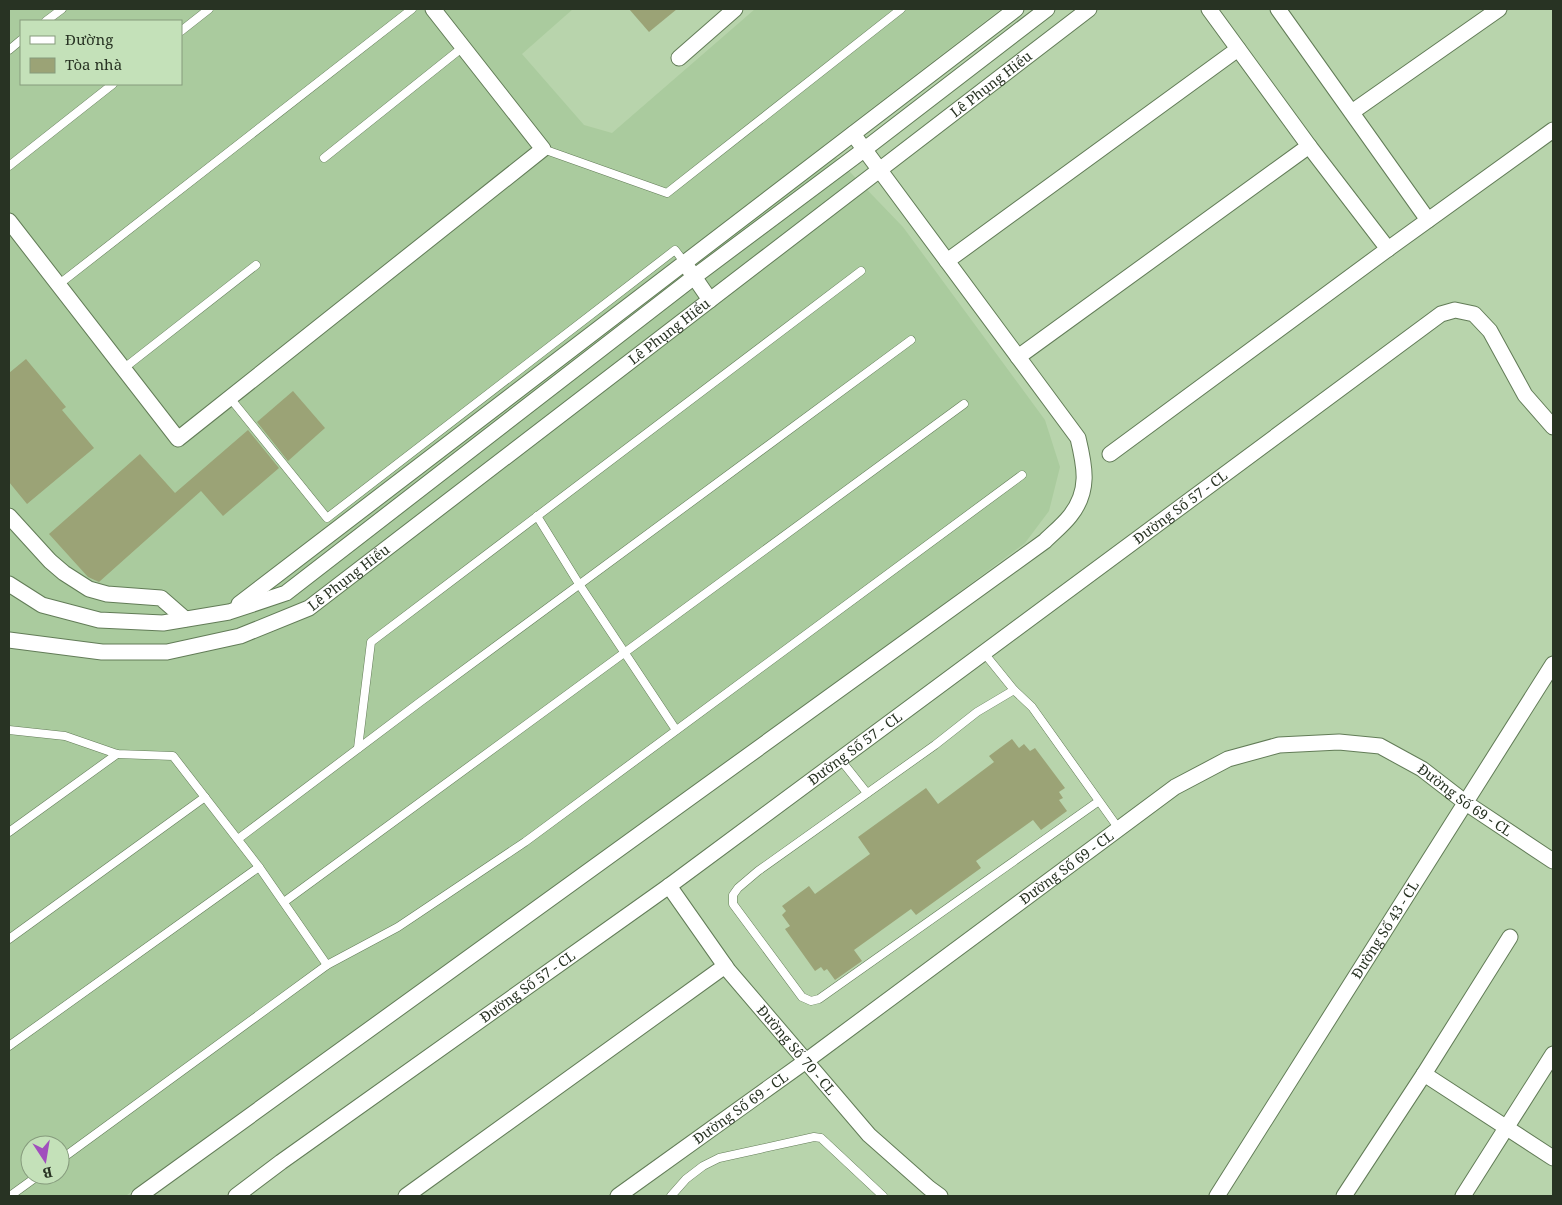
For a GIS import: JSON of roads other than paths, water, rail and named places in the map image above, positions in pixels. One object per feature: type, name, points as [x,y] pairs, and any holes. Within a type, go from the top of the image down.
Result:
[{"type":"street","points":[[9,221],[178,439],[543,149],[433,9]]},
{"type":"street","points":[[679,58],[735,9]]},
{"type":"street","name":"Lê Phụng Hiểu","points":[[229,612],[1016,9]]},
{"type":"street","name":"Lê Phụng Hiểu","points":[[9,584],[42,605],[99,620],[163,623],[229,612],[286,593],[694,277],[1047,9]]},
{"type":"street","name":"Lê Phụng Hiểu","points":[[9,640],[102,652],[167,652],[240,636],[308,608],[877,166],[1075,9]]},
{"type":"street","name":"Lê Phụng Hiểu","points":[[877,166],[1089,9]]},
{"type":"street","points":[[1209,9],[1309,146],[1388,249]]},
{"type":"street","points":[[1352,112],[1499,9]]},
{"type":"street","points":[[1282,10],[1428,220]]},
{"type":"street","points":[[947,261],[1238,49]]},
{"type":"street","points":[[1110,454],[1553,130]]},
{"type":"street","points":[[139,1196],[1045,541],[1070,516],[1083,493],[1084,463],[1078,438],[853,134]]},
{"type":"street","points":[[1018,357],[1309,146]]},
{"type":"street","points":[[684,263],[708,296]]},
{"type":"street","name":"Đường Số 57 - CL","points":[[236,1196],[669,886],[1440,314],[1455,310],[1474,314],[1490,331],[1526,395],[1553,427]]},
{"type":"street","points":[[9,516],[50,561],[64,573],[89,589],[107,594],[161,598],[185,619]]},
{"type":"street","name":"Đường Số 43 - CL","points":[[1217,1196],[1553,664]]},
{"type":"street","name":"Đường Số 69 - CL","points":[[618,1196],[806,1061],[1175,787],[1228,759],[1278,744],[1339,742],[1380,746],[1422,769],[1466,803],[1553,861]]},
{"type":"street","name":"Đường Số 70 - CL","points":[[669,886],[725,966],[869,1135],[928,1188],[940,1196]]},
{"type":"street","points":[[1344,1196],[1510,938]]},
{"type":"street","points":[[406,1196],[725,966]]},
{"type":"street","points":[[1463,1196],[1553,1054]]},
{"type":"street","points":[[1424,1074],[1553,1158]]},
{"type":"lane","points":[[47,20],[62,9]]},
{"type":"lane","points":[[182,30],[209,9]]},
{"type":"lane","points":[[58,285],[412,9]]},
{"type":"lane","points":[[543,149],[667,193],[901,9]]},
{"type":"lane","points":[[9,50],[20,41]]},
{"type":"lane","points":[[324,158],[463,47]]},
{"type":"lane","points":[[9,166],[112,85]]},
{"type":"lane","points":[[230,398],[327,518],[675,250],[684,263]]},
{"type":"lane","points":[[123,369],[256,265]]},
{"type":"lane","points":[[358,748],[371,642],[861,271]]},
{"type":"lane","points":[[238,838],[911,340]]},
{"type":"lane","points":[[284,902],[964,404]]},
{"type":"lane","points":[[70,1153],[327,965],[398,927],[524,842],[1022,475]]},
{"type":"lane","points":[[537,516],[676,730]]},
{"type":"lane","points":[[984,653],[1014,690],[1032,707],[1119,829]]},
{"type":"lane","points":[[1014,690],[977,712],[867,794],[758,871],[738,888],[733,895],[733,904],[802,997],[811,1001],[819,999],[1099,801]]},
{"type":"lane","points":[[9,730],[65,736],[117,754],[173,756],[259,866],[327,965]]},
{"type":"lane","points":[[9,832],[117,754]]},
{"type":"lane","points":[[840,759],[867,794]]},
{"type":"lane","points":[[9,939],[205,797]]},
{"type":"lane","points":[[9,1046],[259,866]]},
{"type":"lane","points":[[670,1196],[703,1166],[719,1158],[814,1137],[822,1138],[883,1196]]},
{"type":"lane","points":[[10,1196],[25,1185]]}]
